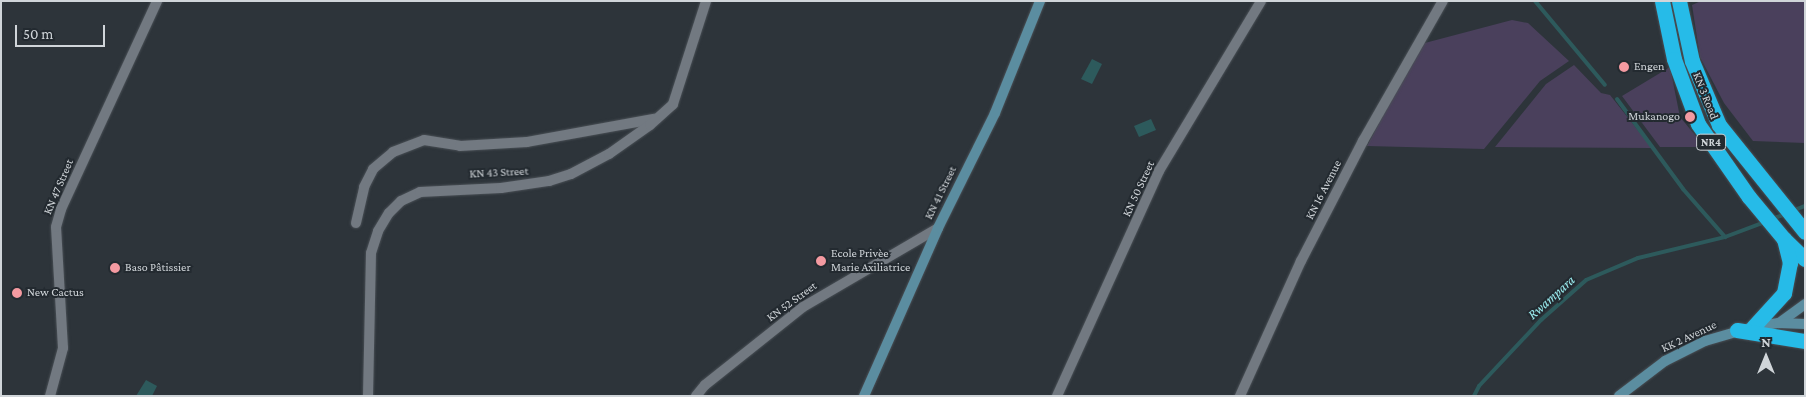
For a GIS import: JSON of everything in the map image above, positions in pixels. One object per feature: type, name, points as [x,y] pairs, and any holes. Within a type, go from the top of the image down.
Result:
[{"type":"highway","name":"KN 3 Road","points":[[1662,1],[1674,59],[1698,124],[1749,197],[1784,239],[1805,259]]},
{"type":"highway","name":"KN 3 Road","points":[[1679,1],[1692,61],[1718,125],[1805,232]]},
{"type":"highway","points":[[1753,327],[1784,294],[1790,263],[1784,239]]},
{"type":"highway","points":[[1738,330],[1805,341]]},
{"type":"main road","name":"KN 41 Street","points":[[864,396],[938,228],[995,113],[1040,1]]},
{"type":"main road","name":"KK 2 Avenue","points":[[1778,323],[1805,304]]},
{"type":"main road","name":"KK 2 Avenue","points":[[1619,396],[1677,354],[1738,330],[1778,323],[1805,324]]},
{"type":"street","name":"KN 47 Street","points":[[50,396],[63,348],[56,227],[61,209],[157,1]]},
{"type":"street","name":"KN 43 Street","points":[[368,396],[371,254],[378,231],[401,201],[420,192],[440,188],[501,188],[571,174],[609,154],[662,118],[673,104],[681,84],[706,1]]},
{"type":"street","name":"KN 50 Street","points":[[1057,396],[1159,171],[1261,1]]},
{"type":"street","name":"KN 16 Avenue","points":[[1240,396],[1308,247],[1363,141],[1443,1]]},
{"type":"street","points":[[356,223],[364,188],[373,169],[393,152],[424,140],[460,146],[527,142],[662,118]]},
{"type":"street","name":"KN 52 Street","points":[[696,396],[705,385],[803,307],[938,228]]},
{"type":"shaded area","points":[[1701,1],[1805,1],[1805,143],[1753,141],[1724,103],[1700,57],[1692,5]]},
{"type":"shaded area","points":[[1512,20],[1528,23],[1569,61],[1540,81],[1484,149],[1367,146],[1421,44]]},
{"type":"shaded area","points":[[1092,59],[1102,64],[1092,84],[1081,79]]},
{"type":"shaded area","points":[[1574,65],[1601,93],[1610,95],[1652,148],[1495,147],[1546,84]]},
{"type":"shaded area","points":[[1670,67],[1680,117],[1705,147],[1660,147],[1622,96]]},
{"type":"shaded area","points":[[1151,119],[1156,130],[1139,137],[1134,126]]},
{"type":"shaded area","points":[[146,380],[157,386],[152,396],[136,396]]},
{"type":"waterway","points":[[1535,1],[1605,85]]},
{"type":"waterway","points":[[1617,99],[1683,189],[1725,237]]},
{"type":"waterway","points":[[1792,211],[1805,206]]},
{"type":"waterway","points":[[1771,219],[1786,214]]},
{"type":"waterway","name":"Rwampara","points":[[1474,396],[1479,386],[1541,320],[1586,280],[1638,258],[1725,237],[1765,222]]},
{"type":"place","name":"Engen","points":[[1624,67]]},
{"type":"place","name":"Mukanogo","points":[[1690,117]]},
{"type":"place","name":"Ecole Privèe Marie Axiliatrice","points":[[821,261]]},
{"type":"place","name":"Baso Pâtissier","points":[[115,268]]},
{"type":"place","name":"New Cactus","points":[[17,293]]}]
